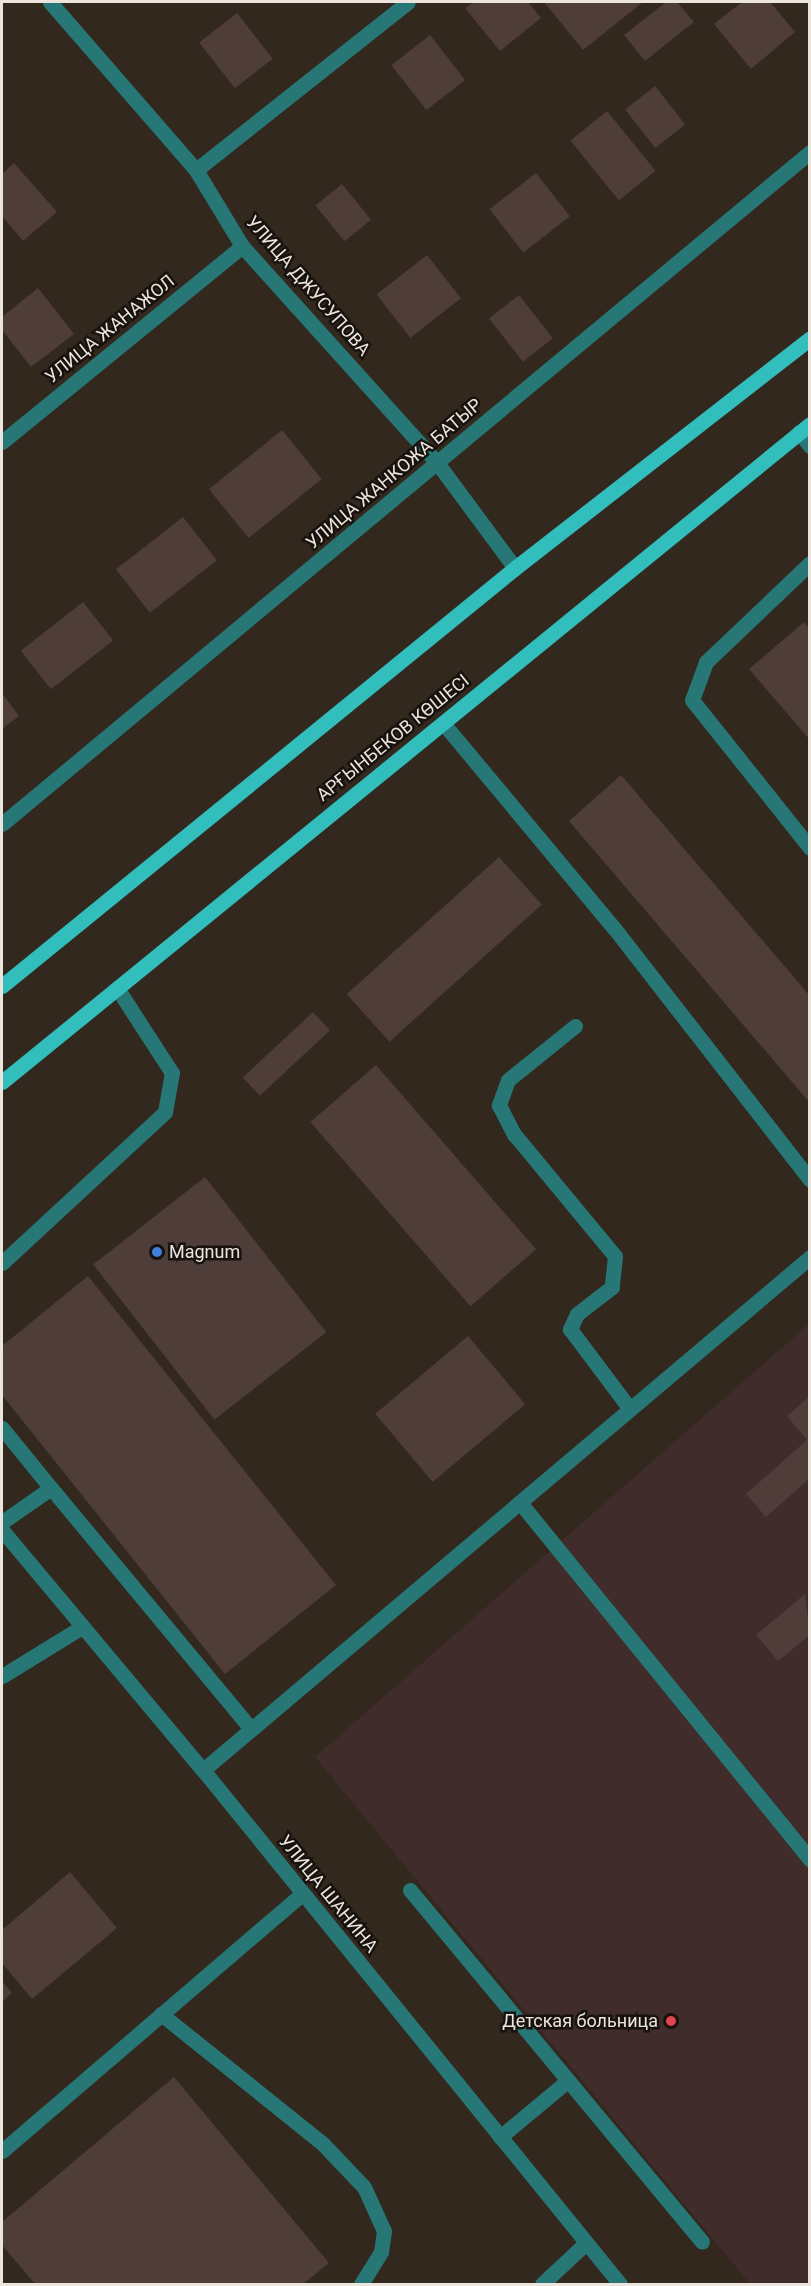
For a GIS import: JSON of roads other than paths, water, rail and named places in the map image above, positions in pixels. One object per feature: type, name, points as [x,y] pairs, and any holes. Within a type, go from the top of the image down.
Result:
[{"type":"main road","points":[[2,986],[515,568],[810,338]]},
{"type":"main road","name":"АРҒЫНБЕКОВ КӨШЕСІ","points":[[2,1082],[804,428]]},
{"type":"street","name":"УЛИЦА ДЖУСУПОВА","points":[[50,2],[196,170],[242,246],[438,464],[515,568]]},
{"type":"street","points":[[196,170],[408,2]]},
{"type":"street","name":"УЛИЦА ЖАНКОЖА БАТЫР","points":[[2,824],[438,464],[810,152]]},
{"type":"street","name":"УЛИЦА ЖАНАЖОЛ","points":[[2,442],[242,246]]},
{"type":"street","points":[[804,428],[810,446]]},
{"type":"street","points":[[810,563],[706,662],[692,700],[810,848]]},
{"type":"street","points":[[442,723],[614,928],[810,1180]]},
{"type":"street","points":[[2,1263],[165,1112],[172,1073],[117,988]]},
{"type":"street","points":[[575,1026],[508,1080],[499,1105],[514,1134],[615,1256],[612,1287],[577,1314],[570,1329],[630,1409]]},
{"type":"street","points":[[203,1770],[522,1504],[630,1409],[810,1257]]},
{"type":"street","points":[[2,1428],[252,1729]]},
{"type":"street","points":[[2,1522],[51,1488]]},
{"type":"street","points":[[522,1504],[810,1860]]},
{"type":"street","name":"УЛИЦА ШАНИНА","points":[[2,1530],[80,1628],[203,1770],[620,2284]]},
{"type":"street","points":[[2,1676],[80,1628]]},
{"type":"street","points":[[410,1890],[566,2082],[702,2242]]},
{"type":"street","points":[[2,2151],[302,1894]]},
{"type":"street","points":[[161,2014],[323,2144],[364,2187],[384,2231],[381,2252],[362,2284]]},
{"type":"street","points":[[500,2137],[566,2082]]},
{"type":"street","points":[[542,2284],[586,2243]]},
{"type":"place","name":"Magnum","points":[[157,1252]]},
{"type":"place","name":"Детская больница","points":[[671,2021]]}]
